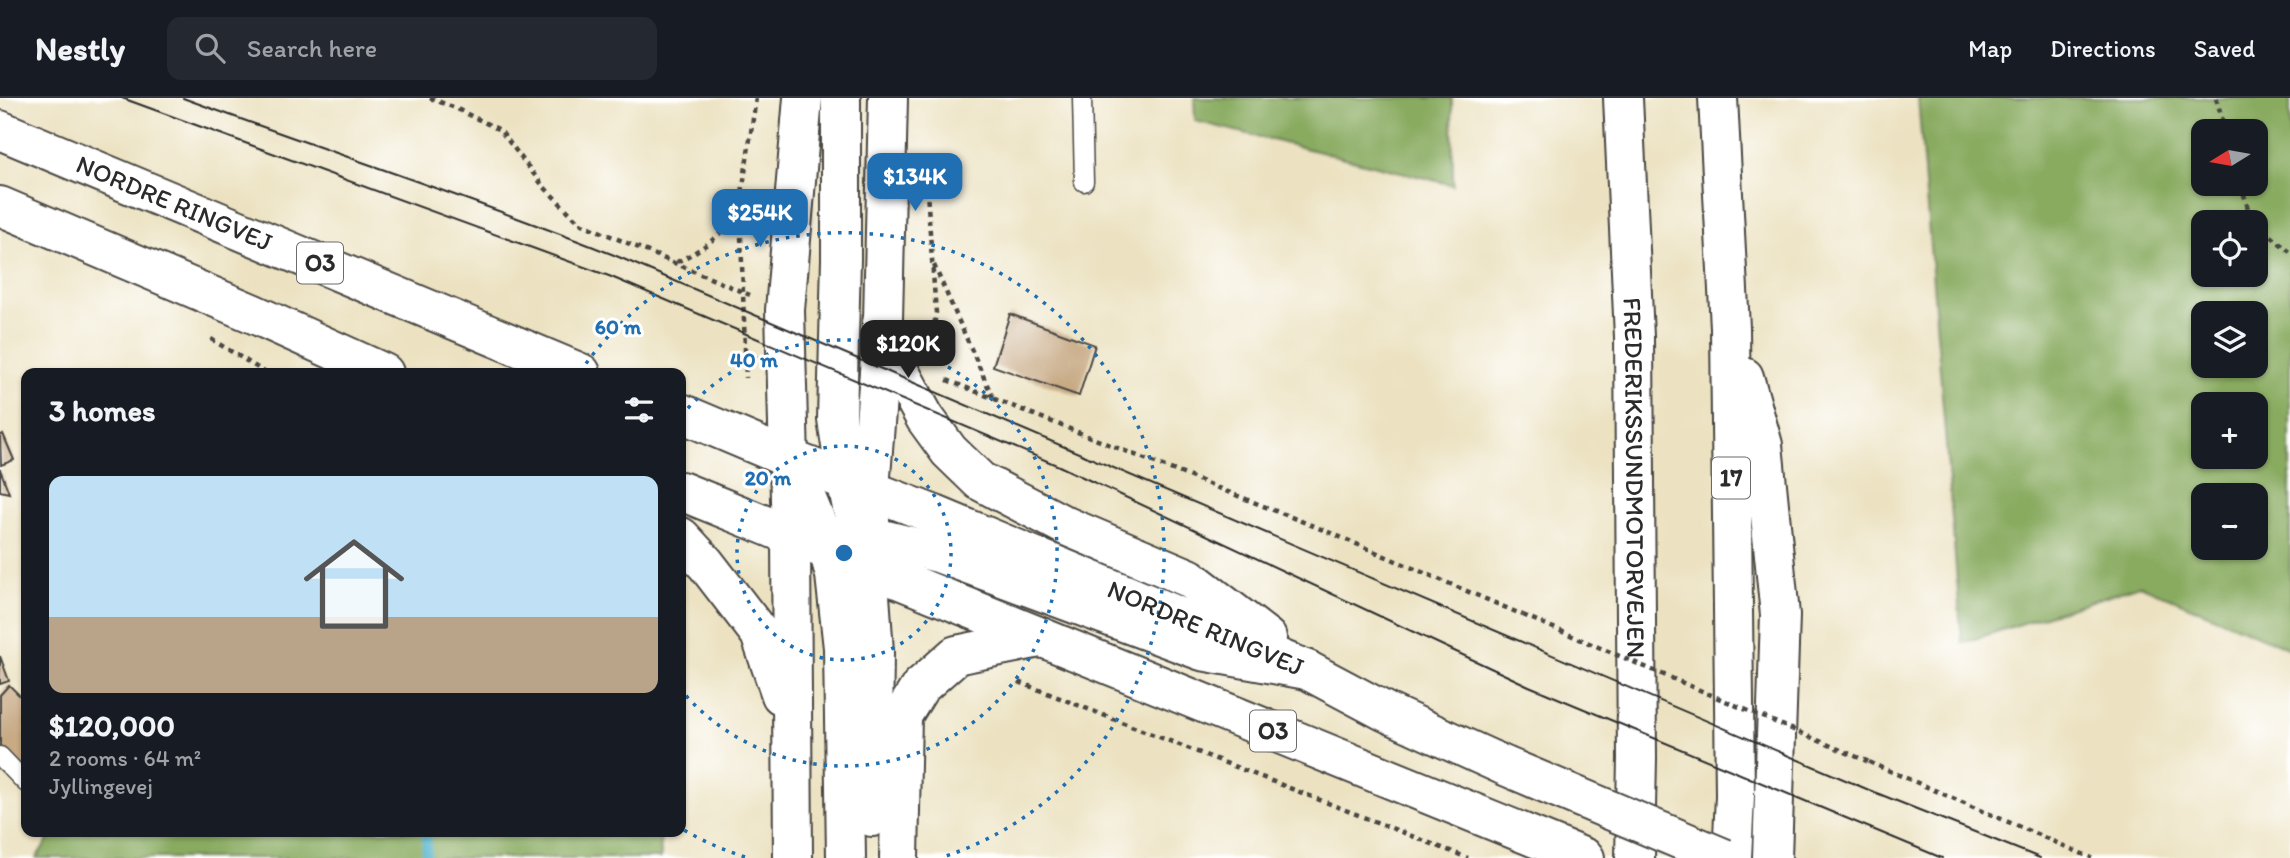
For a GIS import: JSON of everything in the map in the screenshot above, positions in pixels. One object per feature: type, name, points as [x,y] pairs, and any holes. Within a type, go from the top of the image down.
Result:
[{"type":"main road","points":[[803,98],[785,310],[790,459],[840,544],[874,652],[871,858]]},
{"type":"main road","points":[[841,98],[838,419],[858,484]]},
{"type":"main road","points":[[793,858],[792,732],[858,484],[886,339],[888,98]]},
{"type":"main road","name":"FREDERIKSSUNDMOTORVEJEN","points":[[1623,98],[1634,337],[1635,858]]},
{"type":"main road","name":"17","points":[[1718,98],[1730,328],[1735,796],[1732,858]]},
{"type":"main road","name":"NORDRE RINGVEJ","points":[[0,130],[569,368]]},
{"type":"main road","points":[[0,206],[254,314],[373,368]]},
{"type":"main road","points":[[1730,328],[1763,445],[1780,615],[1772,858]]},
{"type":"main road","points":[[886,339],[925,418],[949,451],[980,481],[1066,526],[1189,578],[1307,670]]},
{"type":"main road","name":"NORDRE RINGVEJ","points":[[686,416],[858,484],[1307,670],[1387,712],[1505,766],[1724,858]]},
{"type":"main road","name":"O3","points":[[686,493],[840,544],[1040,638],[1585,858]]},
{"type":"main road","points":[[686,542],[760,634],[792,732]]},
{"type":"main road","points":[[840,544],[939,553],[1202,652],[1307,670]]},
{"type":"main road","points":[[840,544],[835,575],[843,648],[846,858]]},
{"type":"main road","points":[[899,858],[902,716],[920,687],[956,655],[1040,638]]},
{"type":"lane","points":[[1082,98],[1084,181]]},
{"type":"lane","points":[[0,756],[21,778]]},
{"type":"path","points":[[430,98],[500,130],[543,186],[580,223],[785,310]]},
{"type":"path","points":[[677,263],[707,247],[740,208],[756,98]]},
{"type":"path","points":[[2216,98],[2222,119]]},
{"type":"path","points":[[926,172],[936,313],[927,371]]},
{"type":"path","points":[[2268,234],[2290,252]]},
{"type":"path","points":[[932,261],[993,398]]},
{"type":"path","points":[[886,339],[927,371],[1326,531],[2092,858]]},
{"type":"path","points":[[1018,682],[1468,858]]},
{"type":"green space","points":[[1194,98],[1452,98],[1453,185],[1195,121]]},
{"type":"green space","points":[[1918,98],[2290,98],[2290,649],[2140,585],[1962,643]]},
{"type":"green space","points":[[50,837],[660,837],[661,858],[36,858]]},
{"type":"building","points":[[1010,314],[1095,345],[1079,396],[993,366]]},
{"type":"building","points":[[3,434],[14,460],[1,465],[0,436]]},
{"type":"building","points":[[0,469],[9,493],[0,491]]},
{"type":"building","points":[[0,656],[9,681],[0,684]]},
{"type":"building","points":[[9,685],[21,697],[21,771],[0,750],[0,695]]},
{"type":"waterway","points":[[426,858],[427,837]]},
{"type":"tram line","points":[[122,98],[609,276],[1059,466],[1529,686],[1942,858]]},
{"type":"tram line","points":[[183,98],[614,255],[1869,790],[2040,858]]}]
